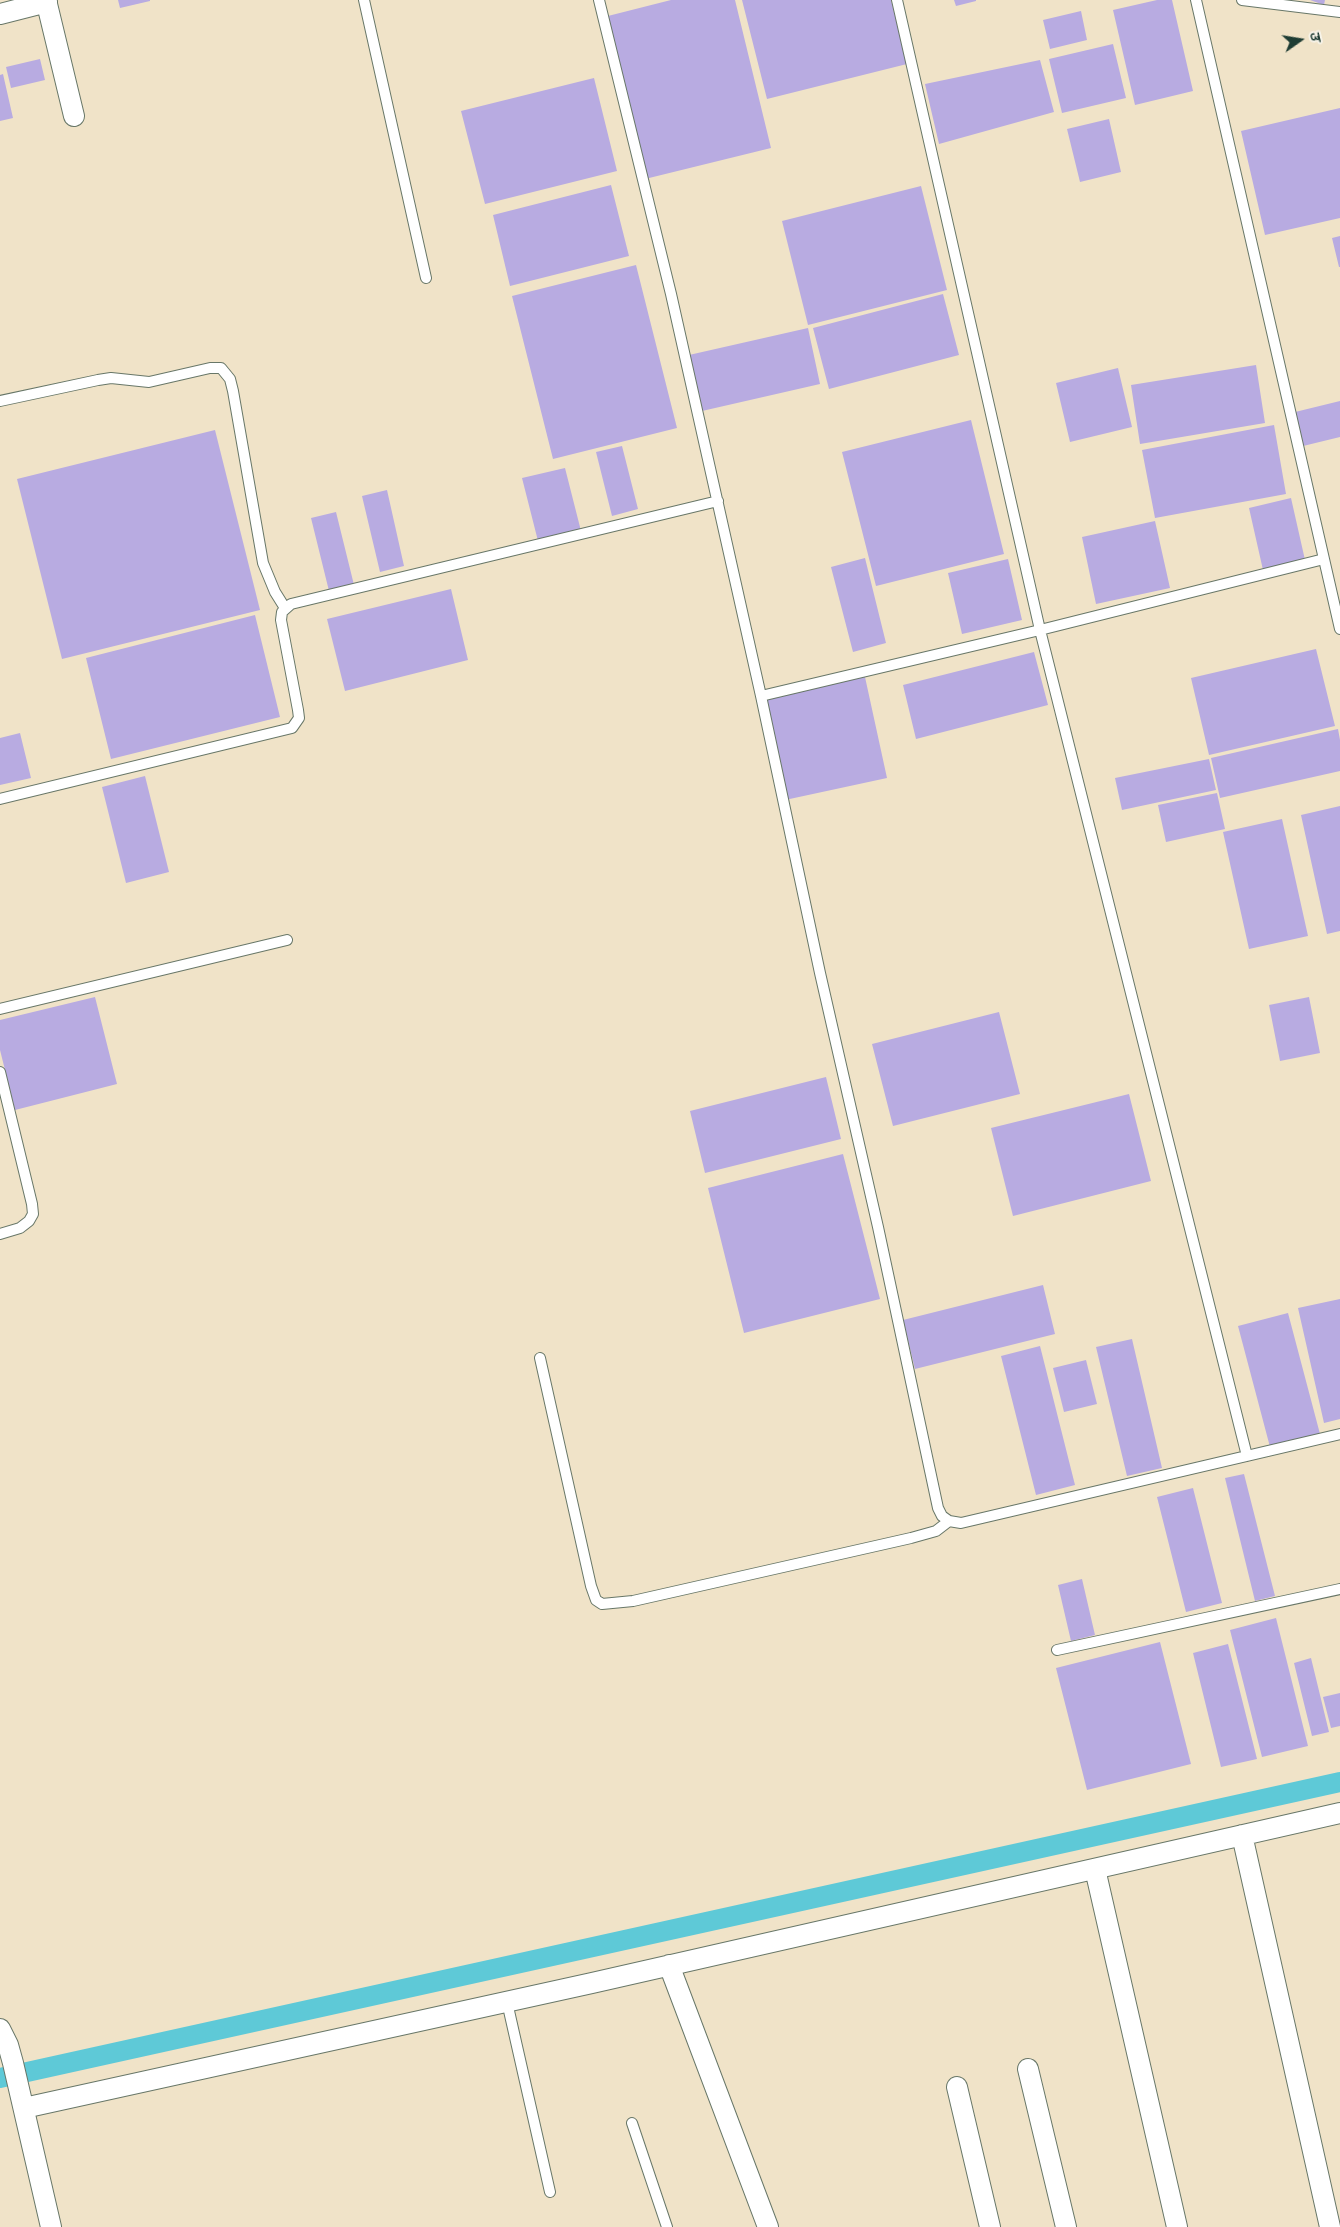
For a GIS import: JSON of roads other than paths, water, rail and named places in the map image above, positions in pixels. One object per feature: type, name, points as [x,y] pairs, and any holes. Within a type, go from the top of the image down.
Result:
[{"type":"street","points":[[0,14],[47,1],[74,116]]},
{"type":"street","points":[[23,2103],[507,2002],[1340,1813]]},
{"type":"street","points":[[1242,1835],[1330,2227]]},
{"type":"street","points":[[1095,1869],[1177,2227]]},
{"type":"street","points":[[669,1966],[768,2227]]},
{"type":"street","points":[[0,2029],[14,2063],[51,2227]]},
{"type":"street","points":[[1028,2069],[1066,2227]]},
{"type":"street","points":[[957,2087],[990,2227]]},
{"type":"lane","points":[[364,0],[426,278]]},
{"type":"lane","points":[[599,0],[671,294],[718,501],[938,1508],[942,1516],[949,1521],[961,1523],[1340,1434]]},
{"type":"lane","points":[[897,0],[1040,630],[1247,1456]]},
{"type":"lane","points":[[1196,0],[1340,628]]},
{"type":"lane","points":[[1242,0],[1340,12]]},
{"type":"lane","points":[[0,402],[111,378],[149,382],[210,368],[221,368],[230,379],[233,391],[263,563],[275,592],[285,608]]},
{"type":"lane","points":[[0,799],[292,728],[298,718],[298,710],[281,620],[282,612],[291,604],[718,501]]},
{"type":"lane","points":[[761,696],[1040,630],[1324,559]]},
{"type":"lane","points":[[0,1009],[287,940]]},
{"type":"lane","points":[[0,1072],[33,1214],[29,1221],[20,1228],[0,1234]]},
{"type":"lane","points":[[540,1358],[592,1586],[596,1600],[602,1604],[633,1601],[911,1538],[936,1531],[949,1521]]},
{"type":"lane","points":[[1058,1650],[1340,1589]]},
{"type":"lane","points":[[507,2002],[550,2192]]},
{"type":"lane","points":[[632,2124],[667,2227]]},
{"type":"waterway","points":[[0,2078],[1340,1782]]}]
